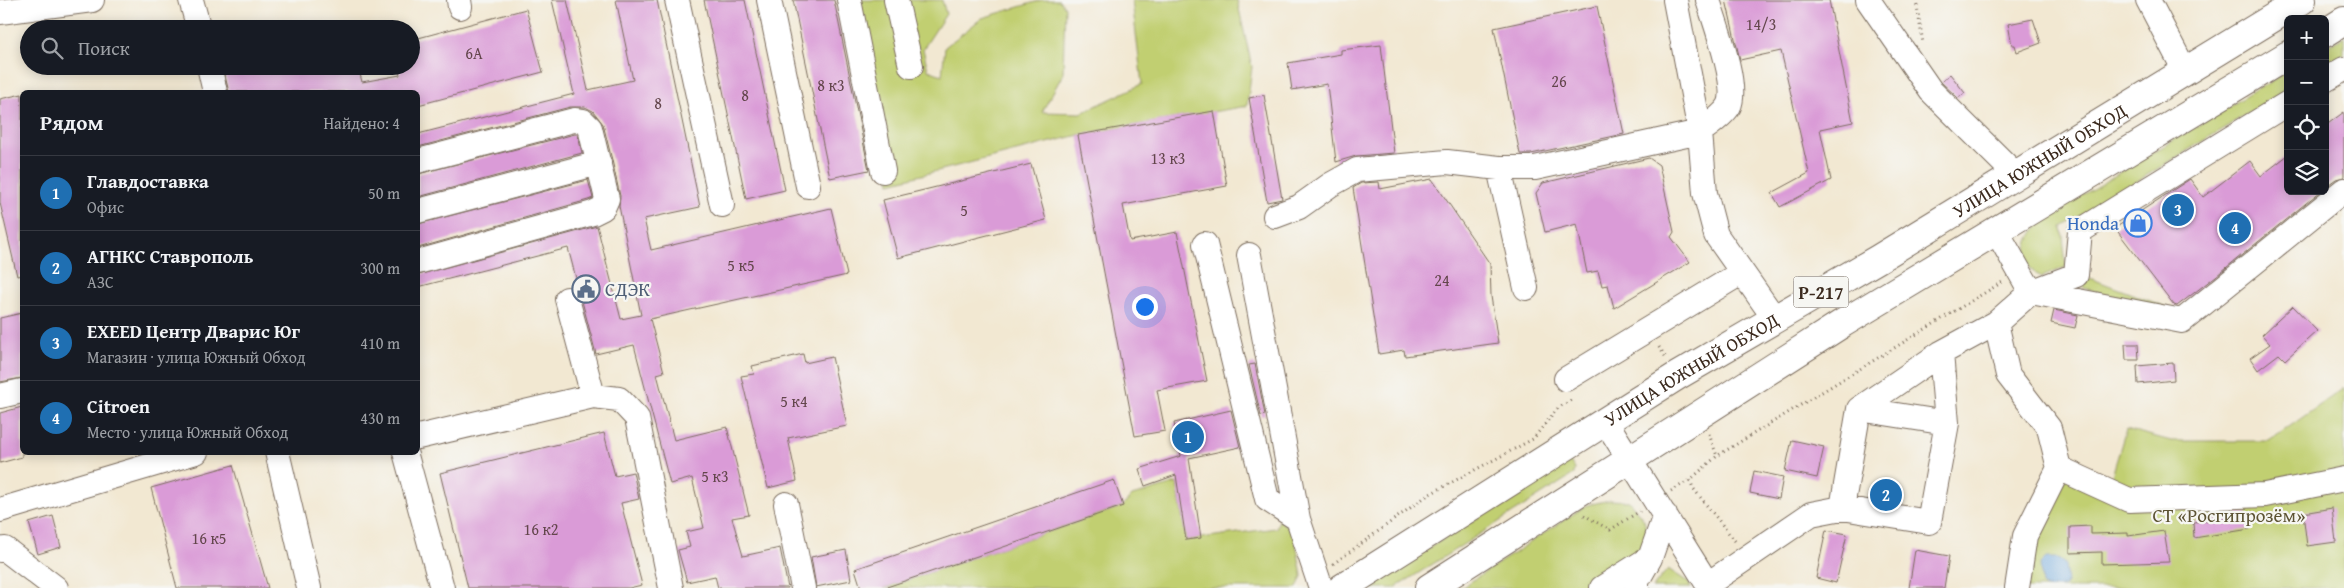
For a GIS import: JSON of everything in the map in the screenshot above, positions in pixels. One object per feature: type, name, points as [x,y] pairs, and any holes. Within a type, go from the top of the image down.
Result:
[{"type":"main road","name":"УЛИЦА ЮЖНЫЙ ОБХОД","points":[[1342,588],[1677,376],[1775,319],[2302,0]]},
{"type":"main road","points":[[2329,30],[2344,21]]},
{"type":"main road","name":"УЛИЦА ЮЖНЫЙ ОБХОД","points":[[1429,588],[1843,323],[2284,57]]},
{"type":"street","points":[[0,12],[92,0]]},
{"type":"street","points":[[191,0],[197,20]]},
{"type":"street","points":[[677,0],[722,205]]},
{"type":"street","points":[[769,0],[808,186]]},
{"type":"street","points":[[849,0],[883,171]]},
{"type":"street","points":[[896,0],[911,66]]},
{"type":"street","points":[[1676,0],[1700,132],[1705,193],[1716,235],[1741,274],[1775,319]]},
{"type":"street","points":[[1275,216],[1299,207],[1330,185],[1357,170],[1447,162],[1499,168],[1535,168],[1700,132],[1729,105],[1732,82],[1708,0]]},
{"type":"street","points":[[1868,0],[1931,91],[2016,174]]},
{"type":"street","points":[[2148,0],[2185,71]]},
{"type":"street","points":[[2329,77],[2344,68]]},
{"type":"street","points":[[211,75],[215,90]]},
{"type":"street","points":[[1842,508],[1859,409],[1942,354],[1996,323],[2025,282],[2076,275],[2080,230],[2285,105]]},
{"type":"street","points":[[420,159],[574,120],[583,121],[590,128],[607,199],[603,208],[593,213],[420,261]]},
{"type":"street","points":[[420,210],[599,163]]},
{"type":"street","points":[[1499,168],[1526,288]]},
{"type":"street","points":[[1996,230],[2025,282],[2182,321],[2344,190]]},
{"type":"street","points":[[1205,244],[1267,499],[1298,519]]},
{"type":"street","points":[[1249,255],[1298,519],[1319,582]]},
{"type":"street","points":[[1570,389],[1741,274]]},
{"type":"street","points":[[566,299],[593,396]]},
{"type":"street","points":[[1996,323],[2008,375],[2049,428],[2059,468],[2025,536],[2017,588]]},
{"type":"street","points":[[1606,422],[1709,586],[1812,514],[1842,508],[1929,522],[1947,423],[1942,354]]},
{"type":"street","points":[[0,396],[20,391]]},
{"type":"street","points":[[420,437],[593,396],[619,399],[636,418],[671,588]]},
{"type":"street","points":[[1859,409],[1947,423]]},
{"type":"street","points":[[0,510],[186,455]]},
{"type":"street","points":[[278,455],[309,588]]},
{"type":"street","points":[[406,455],[442,588]]},
{"type":"street","points":[[2059,468],[2129,500],[2265,495],[2344,479]]},
{"type":"street","points":[[786,504],[803,588]]},
{"type":"street","points":[[1637,588],[1637,581],[1650,558],[1665,514]]},
{"type":"street","points":[[0,550],[5,549],[56,588]]},
{"type":"street","points":[[1602,588],[1650,558]]},
{"type":"path","points":[[1736,542],[1692,488],[1690,480],[1717,456],[2025,282]]},
{"type":"path","points":[[1650,352],[1666,342]]},
{"type":"path","points":[[1319,582],[1428,495],[1533,439],[1558,408],[1570,389]]},
{"type":"green space","points":[[855,0],[942,0],[946,14],[923,49],[928,70],[942,75],[945,47],[982,18],[1042,0],[1059,0],[1065,7],[1063,74],[1042,112],[1081,113],[1142,84],[1132,0],[1237,0],[1252,67],[1247,106],[1079,135],[890,183]]},
{"type":"green space","points":[[2344,37],[2344,55],[2329,64],[2329,60],[2329,46]]},
{"type":"green space","points":[[2284,73],[2284,91],[2062,227],[2066,267],[2042,277],[2034,272],[2026,258],[2029,242],[2043,219]]},
{"type":"green space","points":[[2087,277],[2177,311],[2176,315],[2084,288],[2082,283]]},
{"type":"green space","name":"СТ «Росгипрозём»","points":[[2344,388],[2344,588],[2026,588],[2028,539],[2066,478],[2106,496],[2126,429],[2171,441],[2269,441]]},
{"type":"green space","points":[[1567,461],[1575,469],[1574,474],[1395,588],[1366,588]]},
{"type":"green space","points":[[1177,483],[1186,540],[1276,528],[1279,520],[1294,532],[1302,576],[1297,588],[884,588],[1123,506],[1132,496]]},
{"type":"green space","points":[[1610,500],[1629,501],[1644,520],[1648,537],[1635,561],[1595,588],[1461,588],[1587,505]]},
{"type":"green space","points":[[1668,569],[1688,582],[1691,588],[1652,588]]},
{"type":"water","points":[[2046,558],[2058,558],[2065,563],[2067,583],[2064,587],[2046,588],[2042,585],[2040,564]]},
{"type":"building","points":[[552,0],[567,0],[588,90],[633,80],[616,0],[657,0],[700,207],[644,219],[651,250],[831,208],[847,275],[650,319],[664,372],[657,374],[674,440],[727,427],[749,515],[732,518],[743,556],[780,548],[788,588],[718,588],[715,576],[687,582],[678,550],[690,547],[686,532],[704,528],[692,478],[670,484],[634,345],[596,354],[568,248],[420,286],[420,274],[597,226],[621,319],[641,315],[619,206],[620,196],[612,160],[603,124],[593,111],[585,107],[570,107],[420,146],[420,133],[574,94]]},
{"type":"building","points":[[704,0],[745,0],[785,190],[746,199]]},
{"type":"building","points":[[793,0],[834,0],[869,170],[830,178]]},
{"type":"building","points":[[1726,0],[1829,0],[1853,122],[1820,129],[1831,180],[1780,207],[1772,193],[1809,173],[1781,51],[1740,60]]},
{"type":"building","points":[[1597,6],[1624,134],[1531,154],[1520,154],[1494,28]]},
{"type":"building","points":[[526,9],[543,72],[420,104],[420,90],[228,90],[225,75],[360,75],[362,82],[400,75],[420,75],[420,38]]},
{"type":"building","points":[[2033,19],[2041,43],[2017,52],[2015,45],[2012,45],[2008,24]]},
{"type":"building","points":[[1381,45],[1394,153],[1356,156],[1336,162],[1327,84],[1292,90],[1288,63],[1341,54],[1341,50]]},
{"type":"building","points":[[1950,74],[1965,93],[1958,98],[1941,82]]},
{"type":"building","points":[[20,94],[20,275],[17,276],[0,203],[0,99]]},
{"type":"building","points":[[1264,95],[1282,199],[1267,202],[1249,98]]},
{"type":"building","points":[[1214,111],[1227,186],[1123,205],[1130,241],[1177,232],[1207,381],[1157,390],[1165,431],[1135,436],[1078,135]]},
{"type":"building","points":[[2344,112],[2344,177],[2336,179],[2329,184],[2329,150],[2329,123]]},
{"type":"building","points":[[575,134],[578,135],[582,153],[420,196],[420,173]]},
{"type":"building","points":[[1649,158],[1659,165],[1674,232],[1671,237],[1690,262],[1614,308],[1608,285],[1602,286],[1598,271],[1587,273],[1577,224],[1545,232],[1536,193],[1543,183]]},
{"type":"building","points":[[2284,158],[2284,195],[2316,195],[2216,276],[2177,306],[2174,305],[2115,228],[2190,179],[2203,197],[2250,161],[2261,176]]},
{"type":"building","points":[[1031,164],[1046,220],[898,258],[883,200]]},
{"type":"building","points":[[1432,179],[1490,264],[1491,296],[1498,343],[1405,356],[1404,350],[1379,354],[1353,188],[1361,183],[1379,182],[1380,189]]},
{"type":"building","points":[[588,180],[593,198],[420,247],[420,223]]},
{"type":"building","points":[[2293,306],[2317,331],[2285,360],[2279,354],[2258,370],[2250,358],[2270,344],[2262,335]]},
{"type":"building","points":[[2054,310],[2078,315],[2075,328],[2051,323]]},
{"type":"building","points":[[20,313],[20,378],[0,382],[0,318]]},
{"type":"building","points":[[2125,344],[2138,344],[2139,360],[2126,360]]},
{"type":"building","points":[[803,354],[805,363],[832,357],[847,426],[788,438],[797,481],[768,488],[741,376],[754,374],[752,366]]},
{"type":"building","points":[[2173,363],[2174,380],[2138,384],[2137,366]]},
{"type":"building","points":[[1255,364],[1265,415],[1261,416],[1249,365]]},
{"type":"building","points":[[20,408],[20,455],[22,457],[0,463],[0,413]]},
{"type":"building","points":[[1231,410],[1240,447],[1189,458],[1201,538],[1186,540],[1176,475],[1145,486],[1139,469],[1181,456],[1174,423]]},
{"type":"building","points":[[604,433],[615,476],[633,472],[639,499],[621,503],[642,585],[629,588],[468,588],[440,473]]},
{"type":"building","points":[[1792,440],[1824,447],[1817,478],[1785,471]]},
{"type":"building","points":[[233,465],[268,588],[177,588],[151,488]]},
{"type":"building","points":[[1754,471],[1783,477],[1779,499],[1750,493]]},
{"type":"building","points":[[1114,480],[1123,506],[884,588],[861,588],[855,569]]},
{"type":"building","points":[[2332,508],[2336,542],[2307,546],[2303,513]]},
{"type":"building","points":[[2247,512],[2250,529],[2194,538],[2193,522],[2225,519],[2224,516]]},
{"type":"building","points":[[53,516],[61,547],[38,554],[29,523]]},
{"type":"building","points":[[2091,526],[2091,534],[2128,533],[2128,536],[2164,531],[2169,562],[2102,564],[2102,552],[2070,553],[2070,527]]},
{"type":"building","points":[[1826,530],[1847,534],[1836,583],[1816,578]]},
{"type":"building","points":[[846,550],[851,580],[816,587],[811,557]]},
{"type":"building","points":[[1915,550],[1949,556],[1944,588],[1909,588]]},
{"type":"place","name":"EXEED Центр Дварис Юг","points":[[2178,210]]},
{"type":"place","name":"Honda","points":[[2138,223]]},
{"type":"place","name":"Citroen","points":[[2235,228]]},
{"type":"place","name":"СДЭК","points":[[586,289]]},
{"type":"place","name":"Главдоставка","points":[[1188,437]]},
{"type":"place","name":"АГНКС Ставрополь","points":[[1886,495]]}]
